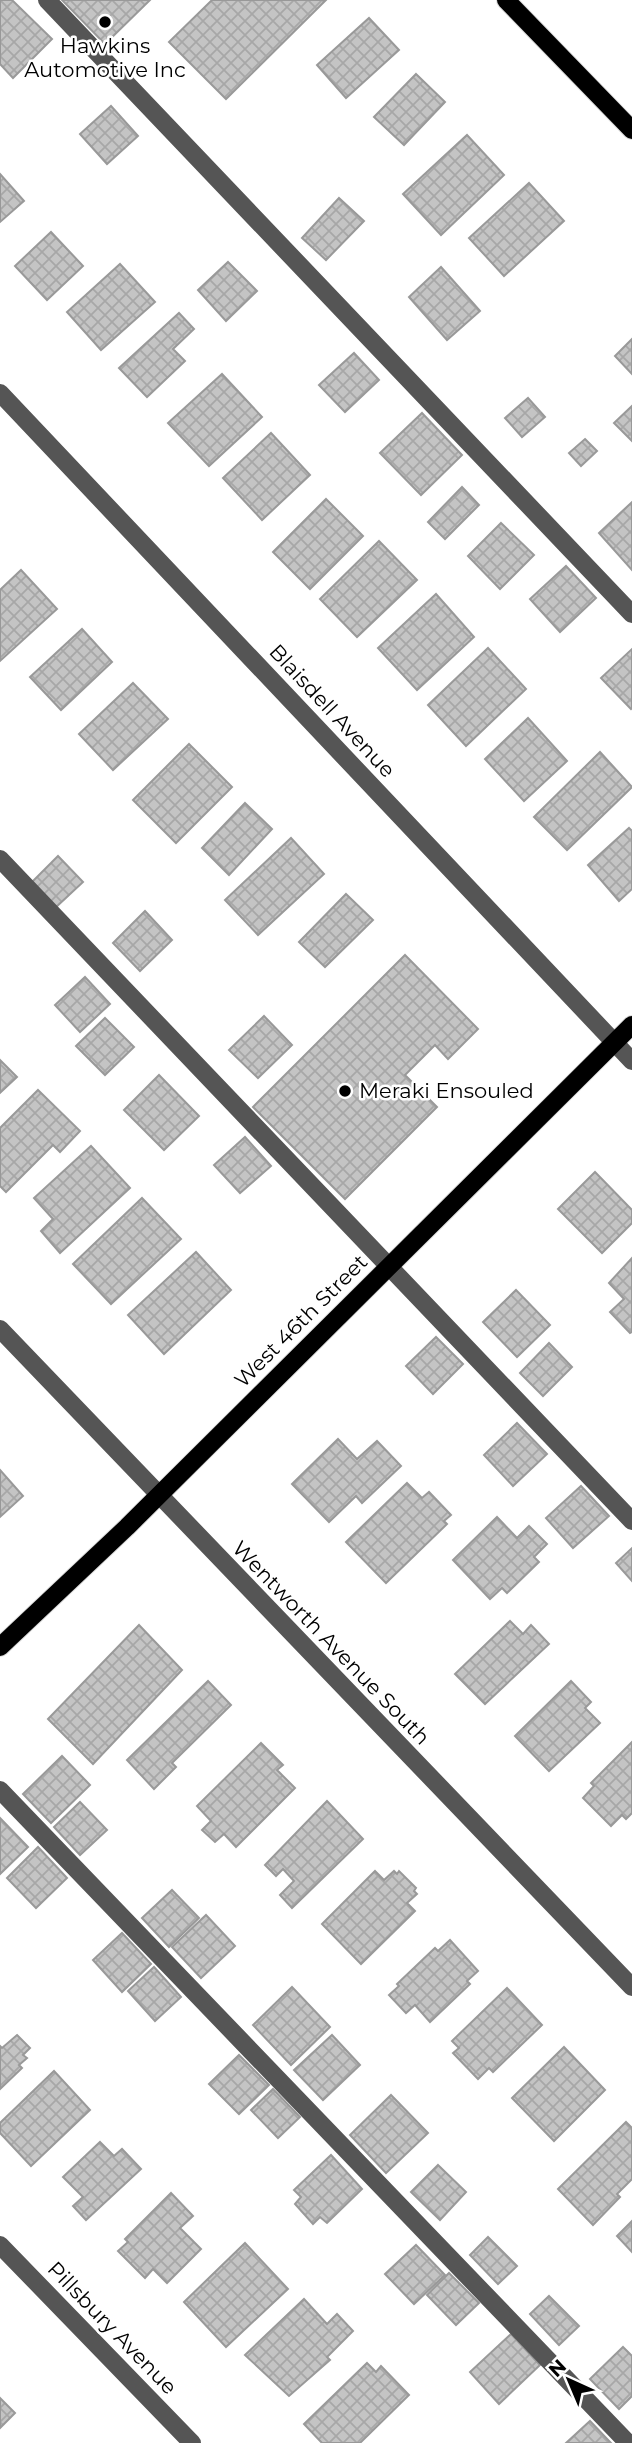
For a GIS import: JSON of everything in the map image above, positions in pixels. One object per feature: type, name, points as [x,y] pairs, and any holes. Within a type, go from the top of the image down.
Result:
[{"type":"main road","points":[[506,0],[632,130]]},
{"type":"main road","name":"West 46th Street","points":[[0,1647],[157,1496],[632,1025]]},
{"type":"street","points":[[47,0],[632,614]]},
{"type":"street","name":"Blaisdell Avenue","points":[[0,393],[632,1061]]},
{"type":"street","points":[[0,859],[632,1521]]},
{"type":"street","name":"Wentworth Avenue South","points":[[0,1329],[157,1496],[632,1987]]},
{"type":"street","points":[[0,1790],[628,2443]]},
{"type":"street","name":"Pillsbury Avenue","points":[[0,2245],[192,2443]]},
{"type":"building","points":[[0,0],[12,0],[52,39],[13,78],[0,64]]},
{"type":"building","name":"Hawkins Automotive Inc","points":[[62,0],[150,0],[105,44]]},
{"type":"building","points":[[212,0],[326,0],[226,99],[169,42]]},
{"type":"building","points":[[369,18],[399,50],[346,98],[317,65]]},
{"type":"building","points":[[416,74],[445,102],[404,145],[374,117]]},
{"type":"building","points":[[111,106],[138,136],[107,164],[80,134]]},
{"type":"building","points":[[467,135],[504,175],[441,235],[403,194]]},
{"type":"building","points":[[0,174],[24,201],[0,222]]},
{"type":"building","points":[[529,183],[564,221],[504,276],[469,238]]},
{"type":"building","points":[[339,198],[364,221],[326,260],[302,238]]},
{"type":"building","points":[[51,232],[83,266],[47,300],[15,266]]},
{"type":"building","points":[[228,262],[257,291],[226,321],[198,290]]},
{"type":"building","points":[[120,264],[155,302],[101,350],[67,312]]},
{"type":"building","points":[[441,267],[480,311],[447,340],[409,297]]},
{"type":"building","points":[[179,313],[194,329],[173,349],[185,361],[147,397],[119,368]]},
{"type":"building","points":[[632,339],[632,374],[615,356]]},
{"type":"building","points":[[354,353],[379,380],[345,412],[319,385]]},
{"type":"building","points":[[222,374],[262,417],[209,466],[168,423]]},
{"type":"building","points":[[528,398],[545,417],[522,437],[505,418]]},
{"type":"building","points":[[632,406],[632,441],[614,423]]},
{"type":"building","points":[[422,413],[462,455],[421,495],[380,453]]},
{"type":"building","points":[[271,433],[310,475],[262,520],[223,478]]},
{"type":"building","points":[[585,439],[597,451],[581,466],[569,453]]},
{"type":"building","points":[[462,487],[479,505],[445,539],[428,522]]},
{"type":"building","points":[[326,499],[363,536],[310,589],[273,552]]},
{"type":"building","points":[[632,502],[632,570],[599,533]]},
{"type":"building","points":[[501,523],[534,555],[500,589],[468,556]]},
{"type":"building","points":[[379,541],[417,580],[357,637],[320,599]]},
{"type":"building","points":[[566,566],[596,598],[560,632],[530,599]]},
{"type":"building","points":[[21,570],[57,609],[0,661],[0,590]]},
{"type":"building","points":[[436,594],[474,637],[417,690],[378,648]]},
{"type":"building","points":[[82,629],[112,662],[61,710],[30,677]]},
{"type":"building","points":[[488,648],[526,689],[466,746],[428,705]]},
{"type":"building","points":[[632,649],[632,708],[631,709],[601,678]]},
{"type":"building","points":[[133,683],[168,719],[113,770],[79,734]]},
{"type":"building","points":[[528,718],[567,761],[524,801],[485,759]]},
{"type":"building","points":[[189,744],[232,787],[176,843],[133,800]]},
{"type":"building","points":[[600,752],[632,787],[567,850],[534,817]]},
{"type":"building","points":[[245,803],[272,829],[229,875],[202,848]]},
{"type":"building","points":[[629,828],[632,831],[632,889],[619,901],[588,865]]},
{"type":"building","points":[[291,838],[324,874],[258,935],[225,900]]},
{"type":"building","points":[[58,856],[83,882],[55,908],[31,883]]},
{"type":"building","points":[[346,894],[373,920],[325,967],[299,942]]},
{"type":"building","points":[[145,911],[172,940],[140,971],[113,943]]},
{"type":"building","name":"Meraki Ensouled","points":[[405,955],[478,1029],[448,1059],[435,1045],[405,1075],[437,1107],[345,1199],[253,1107]]},
{"type":"building","points":[[85,977],[110,1004],[80,1032],[55,1005]]},
{"type":"building","points":[[264,1016],[292,1045],[258,1078],[229,1050]]},
{"type":"building","points":[[105,1018],[134,1047],[105,1075],[76,1046]]},
{"type":"building","points":[[0,1060],[17,1077],[0,1093]]},
{"type":"building","points":[[159,1075],[199,1116],[164,1150],[124,1110]]},
{"type":"building","points":[[38,1090],[80,1131],[60,1152],[53,1145],[6,1192],[0,1186],[0,1128]]},
{"type":"building","points":[[245,1137],[271,1166],[240,1193],[214,1165]]},
{"type":"building","points":[[91,1146],[130,1188],[60,1253],[41,1231],[53,1219],[34,1198]]},
{"type":"building","points":[[595,1172],[632,1210],[632,1223],[602,1253],[558,1209]]},
{"type":"building","points":[[142,1198],[181,1239],[111,1304],[73,1264]]},
{"type":"building","points":[[196,1252],[231,1290],[164,1354],[128,1315]]},
{"type":"building","points":[[632,1258],[630,1333],[610,1312],[624,1299],[609,1283]]},
{"type":"building","points":[[516,1290],[550,1325],[517,1357],[483,1322]]},
{"type":"building","points":[[436,1337],[463,1364],[433,1394],[406,1366]]},
{"type":"building","points":[[549,1343],[572,1367],[543,1396],[520,1373]]},
{"type":"building","points":[[517,1423],[547,1454],[513,1486],[484,1455]]},
{"type":"building","points":[[338,1439],[357,1459],[377,1441],[401,1466],[362,1503],[356,1496],[329,1522],[292,1484]]},
{"type":"building","points":[[0,1470],[23,1496],[0,1517]]},
{"type":"building","points":[[407,1483],[422,1498],[429,1492],[451,1515],[444,1521],[447,1524],[386,1583],[346,1542]]},
{"type":"building","points":[[581,1486],[609,1516],[573,1548],[546,1518]]},
{"type":"building","points":[[497,1517],[517,1538],[529,1526],[547,1544],[534,1557],[539,1562],[507,1593],[502,1588],[490,1599],[453,1560]]},
{"type":"building","points":[[632,1548],[632,1581],[616,1563]]},
{"type":"building","points":[[510,1621],[523,1634],[531,1625],[549,1644],[485,1704],[455,1674]]},
{"type":"building","points":[[139,1625],[182,1670],[93,1764],[48,1719]]},
{"type":"building","points":[[208,1681],[231,1705],[172,1763],[176,1767],[154,1789],[127,1760]]},
{"type":"building","points":[[571,1681],[591,1702],[585,1708],[600,1723],[549,1771],[515,1736]]},
{"type":"building","points":[[632,1742],[632,1813],[626,1819],[622,1815],[611,1826],[583,1798],[594,1786],[591,1783]]},
{"type":"building","points":[[261,1743],[283,1765],[277,1770],[295,1788],[236,1847],[224,1834],[215,1842],[202,1830],[211,1821],[197,1806]]},
{"type":"building","points":[[62,1756],[90,1785],[51,1823],[23,1794]]},
{"type":"building","points":[[327,1801],[363,1839],[292,1908],[280,1895],[294,1881],[283,1869],[276,1876],[265,1865]]},
{"type":"building","points":[[80,1802],[107,1830],[80,1855],[54,1827]]},
{"type":"building","points":[[0,1818],[28,1847],[0,1874]]},
{"type":"building","points":[[38,1847],[67,1878],[36,1908],[7,1878]]},
{"type":"building","points":[[375,1871],[384,1880],[394,1871],[397,1874],[399,1871],[416,1888],[414,1891],[417,1894],[407,1903],[415,1911],[361,1964],[322,1924]]},
{"type":"building","points":[[172,1890],[199,1918],[169,1947],[142,1918]]},
{"type":"building","points":[[206,1915],[235,1946],[201,1978],[172,1947]]},
{"type":"building","points":[[122,1933],[151,1964],[122,1992],[93,1960]]},
{"type":"building","points":[[450,1940],[478,1971],[467,1981],[470,1984],[430,2022],[415,2005],[406,2013],[389,1995],[435,1948],[438,1951]]},
{"type":"building","points":[[154,1967],[181,1997],[155,2021],[128,1991]]},
{"type":"building","points":[[292,1987],[330,2027],[291,2065],[253,2025]]},
{"type":"building","points":[[507,1988],[542,2025],[493,2072],[489,2068],[478,2079],[453,2053],[459,2048],[452,2041]]},
{"type":"building","points":[[17,2035],[30,2048],[23,2055],[27,2058],[19,2065],[22,2068],[0,2089],[0,2046],[2,2048]]},
{"type":"building","points":[[332,2035],[360,2065],[323,2100],[294,2070]]},
{"type":"building","points":[[564,2047],[605,2090],[554,2141],[512,2098]]},
{"type":"building","points":[[239,2055],[269,2085],[239,2114],[209,2084]]},
{"type":"building","points":[[54,2071],[90,2110],[31,2166],[0,2133],[0,2123]]},
{"type":"building","points":[[273,2089],[300,2117],[278,2138],[251,2110]]},
{"type":"building","points":[[391,2095],[428,2133],[386,2173],[350,2135]]},
{"type":"building","points":[[626,2122],[632,2128],[632,2179],[617,2194],[620,2197],[593,2225],[558,2189]]},
{"type":"building","points":[[100,2142],[114,2156],[122,2149],[141,2169],[86,2220],[73,2206],[83,2197],[63,2177]]},
{"type":"building","points":[[331,2155],[362,2189],[327,2223],[320,2217],[313,2224],[295,2204],[301,2197],[294,2190]]},
{"type":"building","points":[[438,2165],[466,2192],[440,2220],[411,2192]]},
{"type":"building","points":[[171,2193],[193,2216],[180,2228],[201,2249],[167,2283],[153,2269],[145,2278],[118,2251],[128,2242],[125,2239]]},
{"type":"building","points":[[632,2221],[632,2252],[617,2236]]},
{"type":"building","points":[[488,2237],[517,2266],[498,2284],[470,2255]]},
{"type":"building","points":[[245,2243],[288,2289],[226,2347],[184,2302]]},
{"type":"building","points":[[416,2245],[445,2275],[414,2304],[385,2274]]},
{"type":"building","points":[[449,2273],[479,2303],[456,2325],[427,2295]]},
{"type":"building","points":[[549,2296],[579,2326],[559,2345],[530,2314]]},
{"type":"building","points":[[304,2299],[327,2324],[337,2314],[353,2331],[327,2357],[330,2360],[289,2396],[245,2355]]},
{"type":"building","points":[[511,2334],[540,2365],[499,2404],[470,2372]]},
{"type":"building","points":[[623,2347],[632,2356],[632,2396],[619,2409],[590,2379]]},
{"type":"building","points":[[367,2363],[376,2372],[381,2366],[409,2395],[360,2443],[322,2443],[304,2424]]},
{"type":"building","points":[[0,2398],[15,2413],[0,2428]]},
{"type":"building","points":[[590,2421],[611,2443],[566,2443]]},
{"type":"place","name":"Hawkins Automotive Inc","points":[[105,22]]},
{"type":"place","name":"Meraki Ensouled","points":[[345,1091]]}]
